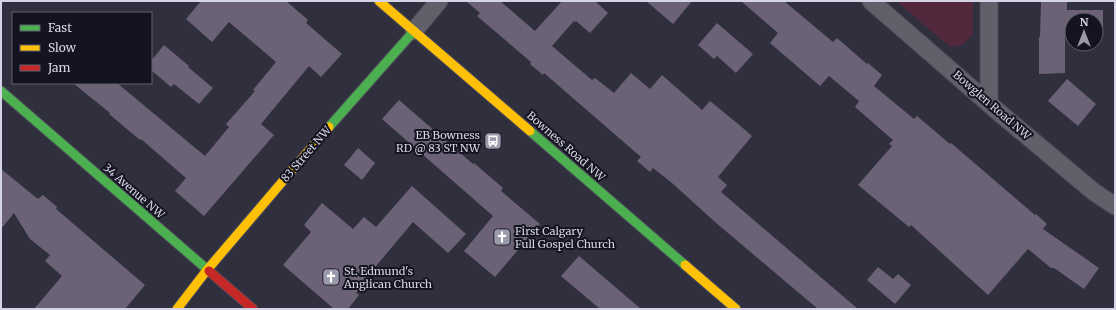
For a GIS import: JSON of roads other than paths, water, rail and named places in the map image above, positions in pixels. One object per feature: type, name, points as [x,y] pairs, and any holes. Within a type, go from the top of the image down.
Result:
[{"type":"street","name":"Bowness Road NW","points":[[379,1],[736,309]]},
{"type":"street","name":"83 Street NW","points":[[177,309],[206,270],[439,1]]},
{"type":"street","name":"Bowglen Road NW","points":[[871,1],[988,103],[1094,192],[1115,206]]},
{"type":"street","points":[[988,103],[989,1]]},
{"type":"street","name":"34 Avenue NW","points":[[1,91],[206,270],[253,309]]},
{"type":"place","name":"EB Bowness RD @ 83 ST NW","points":[[493,141]]},
{"type":"place","name":"First Calgary Full Gospel Church","points":[[502,237]]},
{"type":"place","name":"St. Edmund's Anglican Church","points":[[331,277]]}]
